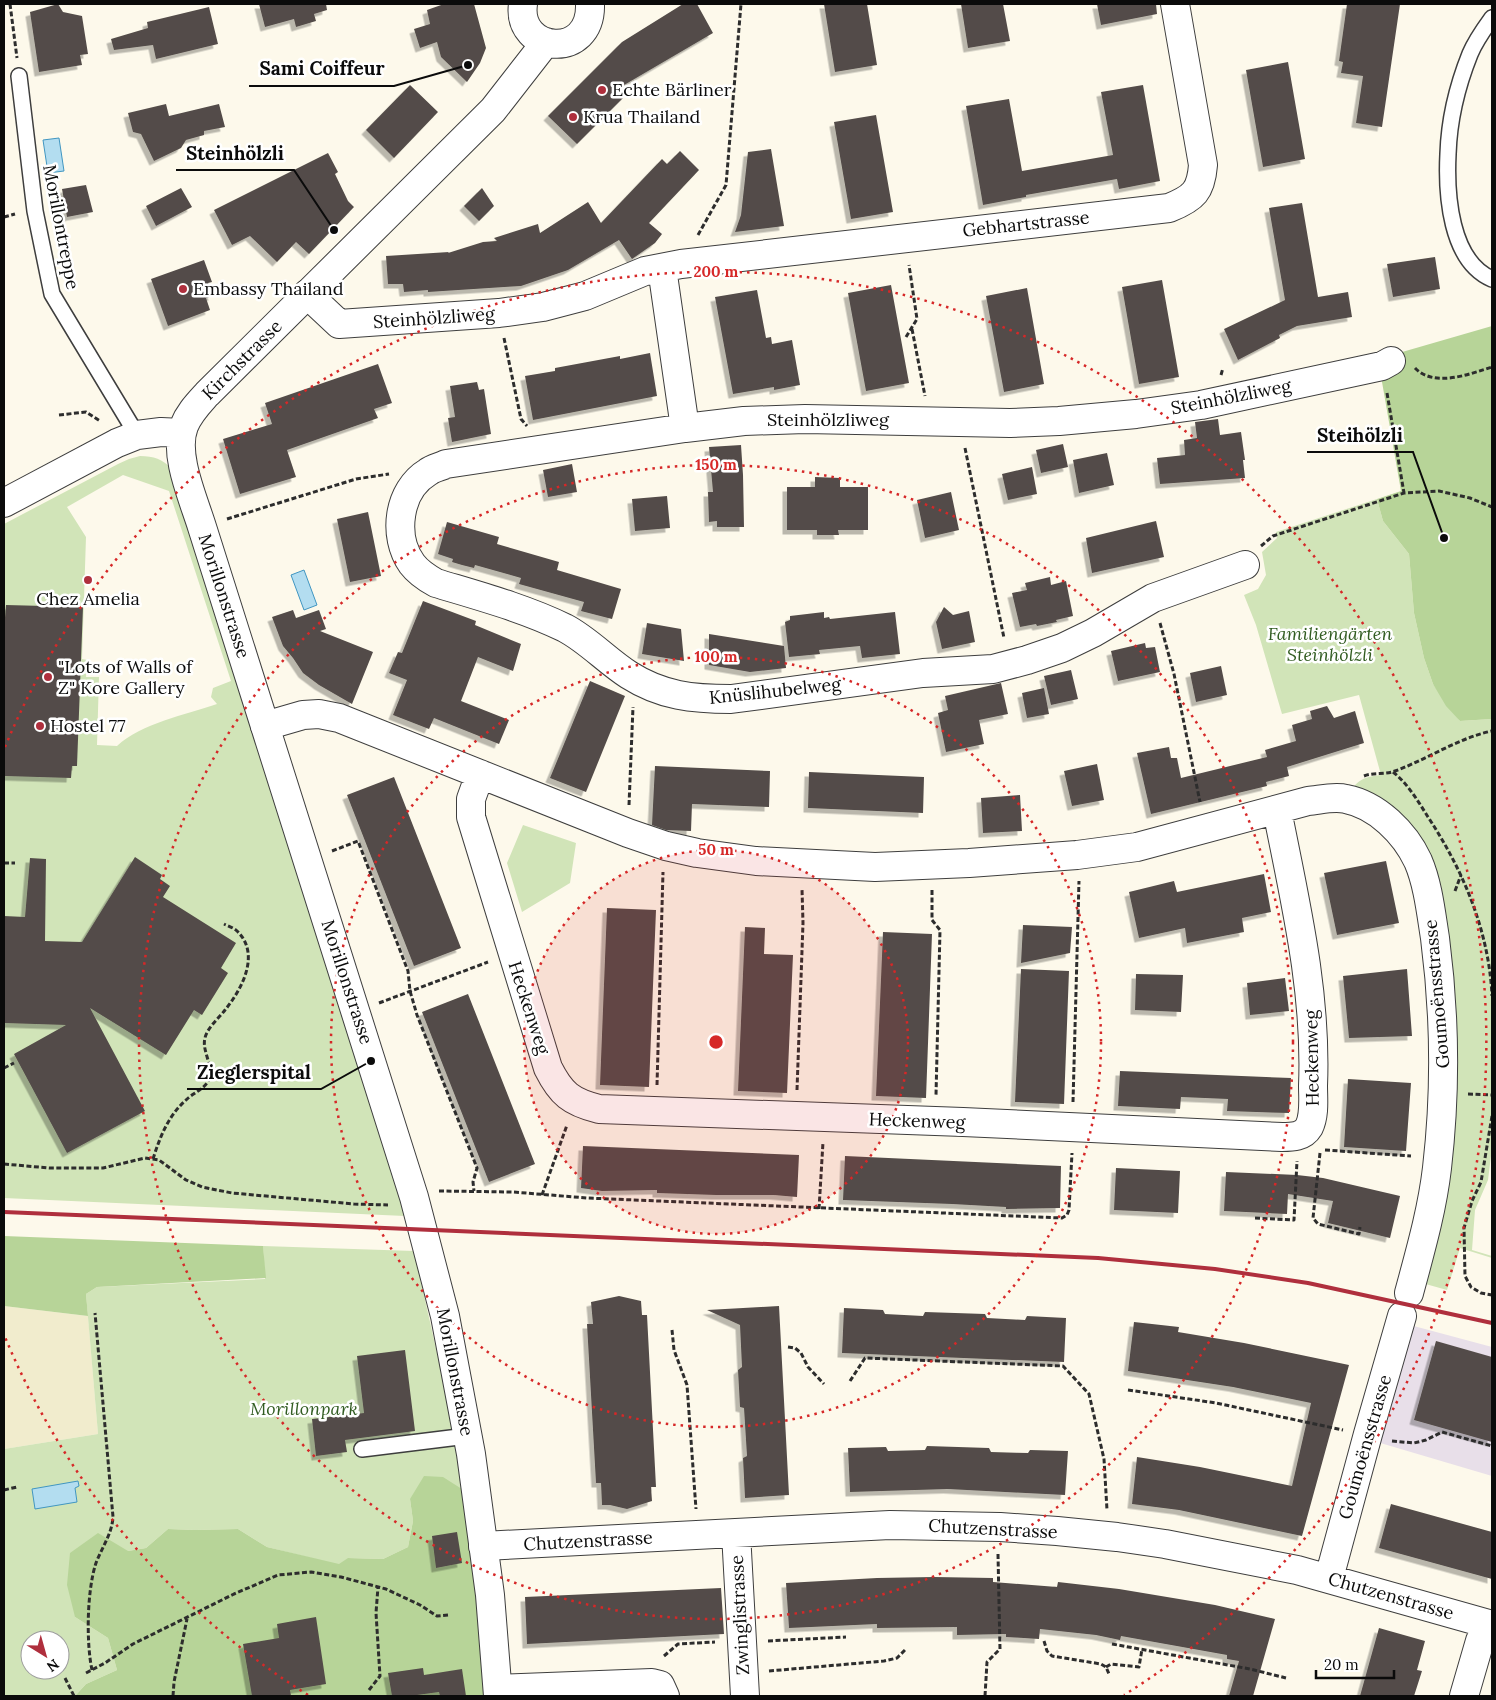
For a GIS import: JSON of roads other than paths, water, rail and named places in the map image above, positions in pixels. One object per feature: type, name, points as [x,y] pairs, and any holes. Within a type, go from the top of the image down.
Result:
[{"type":"street","points":[[523,4],[524,21],[529,30],[536,38],[556,44],[566,43],[583,32],[588,23],[590,4]]},
{"type":"street","name":"Gebhartstrasse","points":[[672,266],[1169,208],[1186,201],[1196,191],[1202,180],[1203,165],[1175,4]]},
{"type":"street","name":"Kirchstrasse","points":[[182,432],[189,416],[207,394],[493,110],[546,42]]},
{"type":"street","points":[[672,266],[685,428]]},
{"type":"street","name":"Steinhölzliweg","points":[[307,294],[339,324],[499,313],[566,302],[626,278],[672,266]]},
{"type":"street","name":"Steinhölzliweg","points":[[685,428],[744,421],[805,419],[1020,423],[1136,414],[1201,405],[1386,364]]},
{"type":"street","name":"Knüslihubelweg","points":[[685,428],[446,464],[428,472],[412,488],[401,517],[402,544],[407,556],[422,575],[436,583],[536,614],[567,629],[628,675],[653,688],[675,695],[700,699],[731,699],[923,673],[992,669],[1062,648],[1093,633],[1153,598],[1245,565]]},
{"type":"street","points":[[4,504],[127,439],[161,432],[182,432]]},
{"type":"street","name":"Morillonstrasse","points":[[182,432],[182,462],[414,1198],[445,1316],[467,1436],[490,1594],[498,1693],[652,1683],[660,1685],[665,1696]]},
{"type":"street","points":[[265,726],[303,715],[319,714],[338,718],[628,833],[666,846],[697,853],[756,861],[875,867],[969,863],[1092,854],[1137,847],[1277,810]]},
{"type":"street","name":"Heckenweg","points":[[480,774],[471,799],[471,816],[548,1068],[556,1084],[567,1096],[599,1110],[1282,1137],[1298,1136],[1308,1128],[1312,1116],[1313,1024],[1307,964],[1277,810]]},
{"type":"street","name":"Goumoënsstrasse","points":[[1277,810],[1328,798],[1348,800],[1375,811],[1398,830],[1418,861],[1426,888],[1438,962],[1444,1038],[1444,1093],[1437,1168],[1426,1228],[1329,1578]]},
{"type":"street","name":"Chutzenstrasse","points":[[483,1546],[890,1525],[1028,1529],[1117,1537],[1165,1544],[1297,1570],[1490,1624]]},
{"type":"street","name":"Zwinglistrasse","points":[[736,1533],[754,1641],[745,1696]]},
{"type":"street","points":[[1464,1696],[1480,1641],[1490,1624]]},
{"type":"lane","points":[[1492,18],[1471,52],[1452,118],[1448,153],[1452,218],[1459,241],[1475,269],[1492,279]]},
{"type":"lane","name":"Morillontreppe","points":[[19,76],[35,211],[52,294],[127,439]]},
{"type":"lane","points":[[362,1449],[467,1436]]},
{"type":"water","points":[[59,138],[64,171],[48,173],[43,140]]},
{"type":"water","points":[[304,570],[317,605],[304,610],[291,575]]},
{"type":"water","points":[[78,1481],[79,1486],[75,1488],[77,1502],[35,1509],[32,1489]]},
{"type":"railway","points":[[4,1212],[1098,1258],[1215,1269],[1308,1283],[1492,1323]]},
{"type":"place","name":"Sami Coiffeur","points":[[468,65]]},
{"type":"place","name":"Echte Bärliner","points":[[602,90]]},
{"type":"place","name":"Krua Thailand","points":[[573,117]]},
{"type":"place","name":"Steinhölzli","points":[[334,230]]},
{"type":"place","name":"Embassy Thailand","points":[[183,289]]},
{"type":"place","name":"Steihölzli","points":[[1444,538]]},
{"type":"place","name":"Chez Amelia","points":[[88,580]]},
{"type":"place","name":"\"Lots of Walls of Z\" Kore Gallery","points":[[48,677]]},
{"type":"place","name":"Hostel 77","points":[[40,726]]},
{"type":"place","name":"Zieglerspital","points":[[371,1061]]},
{"type":"park label","name":"Familiengärten Steinhölzli","points":[[1330,644]]},
{"type":"park label","name":"Morillonpark","points":[[304,1409]]}]
